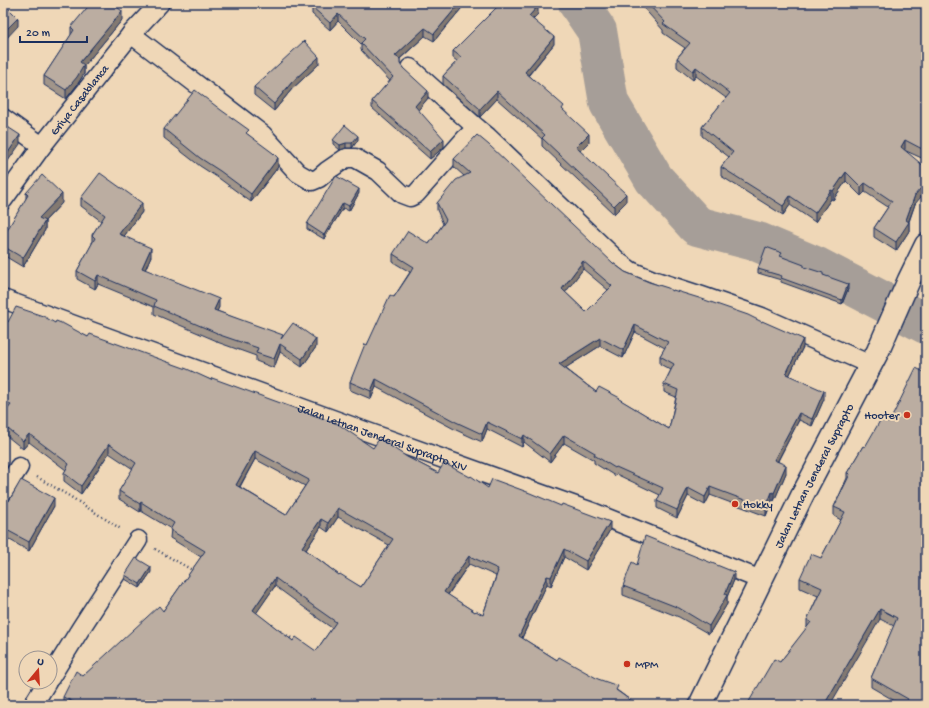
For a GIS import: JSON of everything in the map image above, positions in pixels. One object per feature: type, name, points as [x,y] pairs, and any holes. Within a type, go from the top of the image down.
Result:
[{"type":"main road","name":"Jalan Letnan Jenderal Suprapto","points":[[700,705],[802,496],[874,358],[926,245]]},
{"type":"street","name":"Griya Casablanca","points":[[3,200],[42,146],[130,34],[160,3]]},
{"type":"street","points":[[130,34],[263,135],[298,172],[312,180],[319,178],[346,158],[355,158],[378,172],[402,194],[410,197],[416,194],[465,139],[477,128]]},
{"type":"street","points":[[410,68],[488,138],[631,272],[762,317],[874,358]]},
{"type":"street","points":[[3,118],[42,146]]},
{"type":"street","name":"Jalan Letnan Jenderal Suprapto XIV","points":[[3,299],[595,513],[761,580]]},
{"type":"street","points":[[3,492],[19,467]]},
{"type":"street","points":[[58,665],[138,540]]},
{"type":"street","points":[[33,705],[42,690]]},
{"type":"path","points":[[19,467],[71,497],[138,540],[193,570],[199,575]]},
{"type":"path","points":[[274,628],[301,644]]},
{"type":"building","points":[[3,3],[18,18],[3,33]]},
{"type":"building","points":[[91,3],[112,3],[122,11],[80,62],[84,65],[77,77],[66,90],[44,76],[74,30],[71,27]]},
{"type":"building","points":[[316,3],[460,3],[434,34],[425,28],[395,56],[400,59],[400,64],[403,68],[428,91],[415,106],[444,139],[430,152],[372,101],[393,77],[361,43],[365,39],[338,14],[330,23],[312,7]]},
{"type":"building","points":[[501,3],[535,3],[538,6],[529,16],[554,37],[525,72],[564,106],[562,109],[589,134],[576,147],[626,194],[614,206],[542,138],[545,135],[497,91],[480,109],[443,76],[461,57],[453,51]]},
{"type":"building","points":[[647,3],[926,3],[926,151],[905,140],[901,147],[926,168],[926,176],[923,180],[926,182],[915,195],[906,220],[909,222],[896,242],[874,228],[892,201],[865,183],[861,187],[846,172],[815,213],[790,196],[783,206],[721,167],[733,152],[702,127],[730,93],[696,67],[693,71],[677,58],[690,43],[663,24],[665,22]]},
{"type":"building","points":[[304,41],[319,57],[292,82],[274,104],[254,87]]},
{"type":"building","points":[[195,90],[249,130],[246,133],[278,158],[251,194],[200,158],[164,129]]},
{"type":"building","points":[[3,124],[20,135],[3,160]]},
{"type":"building","points":[[345,125],[358,136],[352,143],[340,145],[333,140]]},
{"type":"building","points":[[477,135],[613,263],[625,272],[673,291],[699,298],[748,315],[803,339],[786,374],[824,391],[812,419],[799,413],[774,460],[786,465],[774,493],[772,492],[766,508],[710,487],[705,497],[688,488],[677,510],[657,501],[663,488],[616,467],[615,468],[594,455],[595,453],[564,435],[550,454],[524,435],[522,439],[487,422],[482,434],[456,422],[376,379],[371,391],[350,382],[365,344],[367,345],[390,295],[394,297],[414,267],[393,254],[408,231],[429,244],[446,220],[437,203],[456,180],[470,173],[454,159]],"holes":[[[583,261],[612,286],[586,312],[562,289]],[[635,325],[668,342],[660,356],[674,364],[664,384],[678,390],[669,429],[619,399],[620,398],[599,387],[596,392],[559,364],[600,338],[623,350]]]},
{"type":"building","points":[[100,173],[142,203],[119,234],[151,248],[142,268],[219,299],[214,310],[283,335],[281,339],[293,323],[316,339],[302,359],[280,344],[274,359],[256,353],[258,348],[217,334],[154,306],[156,300],[98,275],[95,281],[77,271],[95,238],[92,235],[105,215],[81,198]]},
{"type":"building","points":[[42,175],[62,194],[39,218],[45,221],[23,258],[3,246],[3,237],[28,195],[26,193]]},
{"type":"building","points":[[336,176],[359,189],[349,206],[343,203],[324,235],[307,224]]},
{"type":"building","points":[[766,247],[782,253],[780,256],[804,265],[804,267],[823,273],[823,275],[848,284],[842,300],[781,278],[782,276],[758,269]]},
{"type":"building","points":[[16,307],[43,316],[55,323],[56,321],[64,324],[88,337],[90,334],[187,369],[211,380],[212,378],[338,424],[373,448],[379,439],[407,457],[438,473],[444,463],[470,477],[471,476],[488,488],[492,479],[561,506],[562,504],[610,522],[586,561],[564,549],[551,577],[547,576],[519,636],[557,660],[559,657],[598,679],[618,686],[616,690],[637,705],[80,705],[63,697],[76,671],[83,676],[159,606],[163,611],[205,551],[170,530],[174,523],[141,502],[140,504],[119,491],[136,463],[109,444],[81,486],[64,473],[69,464],[29,434],[23,441],[3,425],[3,415],[11,405],[3,400],[3,320],[8,322]],"holes":[[[255,451],[309,480],[286,515],[236,485]],[[338,508],[393,539],[361,587],[340,574],[339,575],[302,547],[321,519],[328,523]],[[469,556],[498,569],[483,615],[476,611],[475,612],[444,592]],[[275,578],[336,622],[316,651],[296,637],[293,641],[253,610]]]},
{"type":"building","points":[[916,368],[926,373],[926,705],[905,705],[908,699],[871,678],[897,618],[880,609],[824,705],[747,705],[774,659],[780,662],[811,622],[807,620],[822,588],[800,578],[811,554],[821,558],[845,512],[834,507],[850,474],[847,473],[863,446],[865,447],[881,419],[889,423]]},
{"type":"building","points":[[21,480],[54,498],[29,542],[3,528],[3,507],[7,500],[9,501]]},
{"type":"building","points":[[645,536],[734,572],[725,594],[727,595],[709,626],[679,608],[623,586],[632,562],[637,565]]},
{"type":"building","points":[[136,558],[151,567],[140,584],[125,575]]},
{"type":"waterway","points":[[578,3],[597,31],[609,103],[654,179],[697,226],[758,242],[817,267],[926,324]]},
{"type":"place","name":"Hooter","points":[[907,415]]},
{"type":"place","name":"Hokky","points":[[735,504]]},
{"type":"place","name":"MPM","points":[[627,664]]}]
